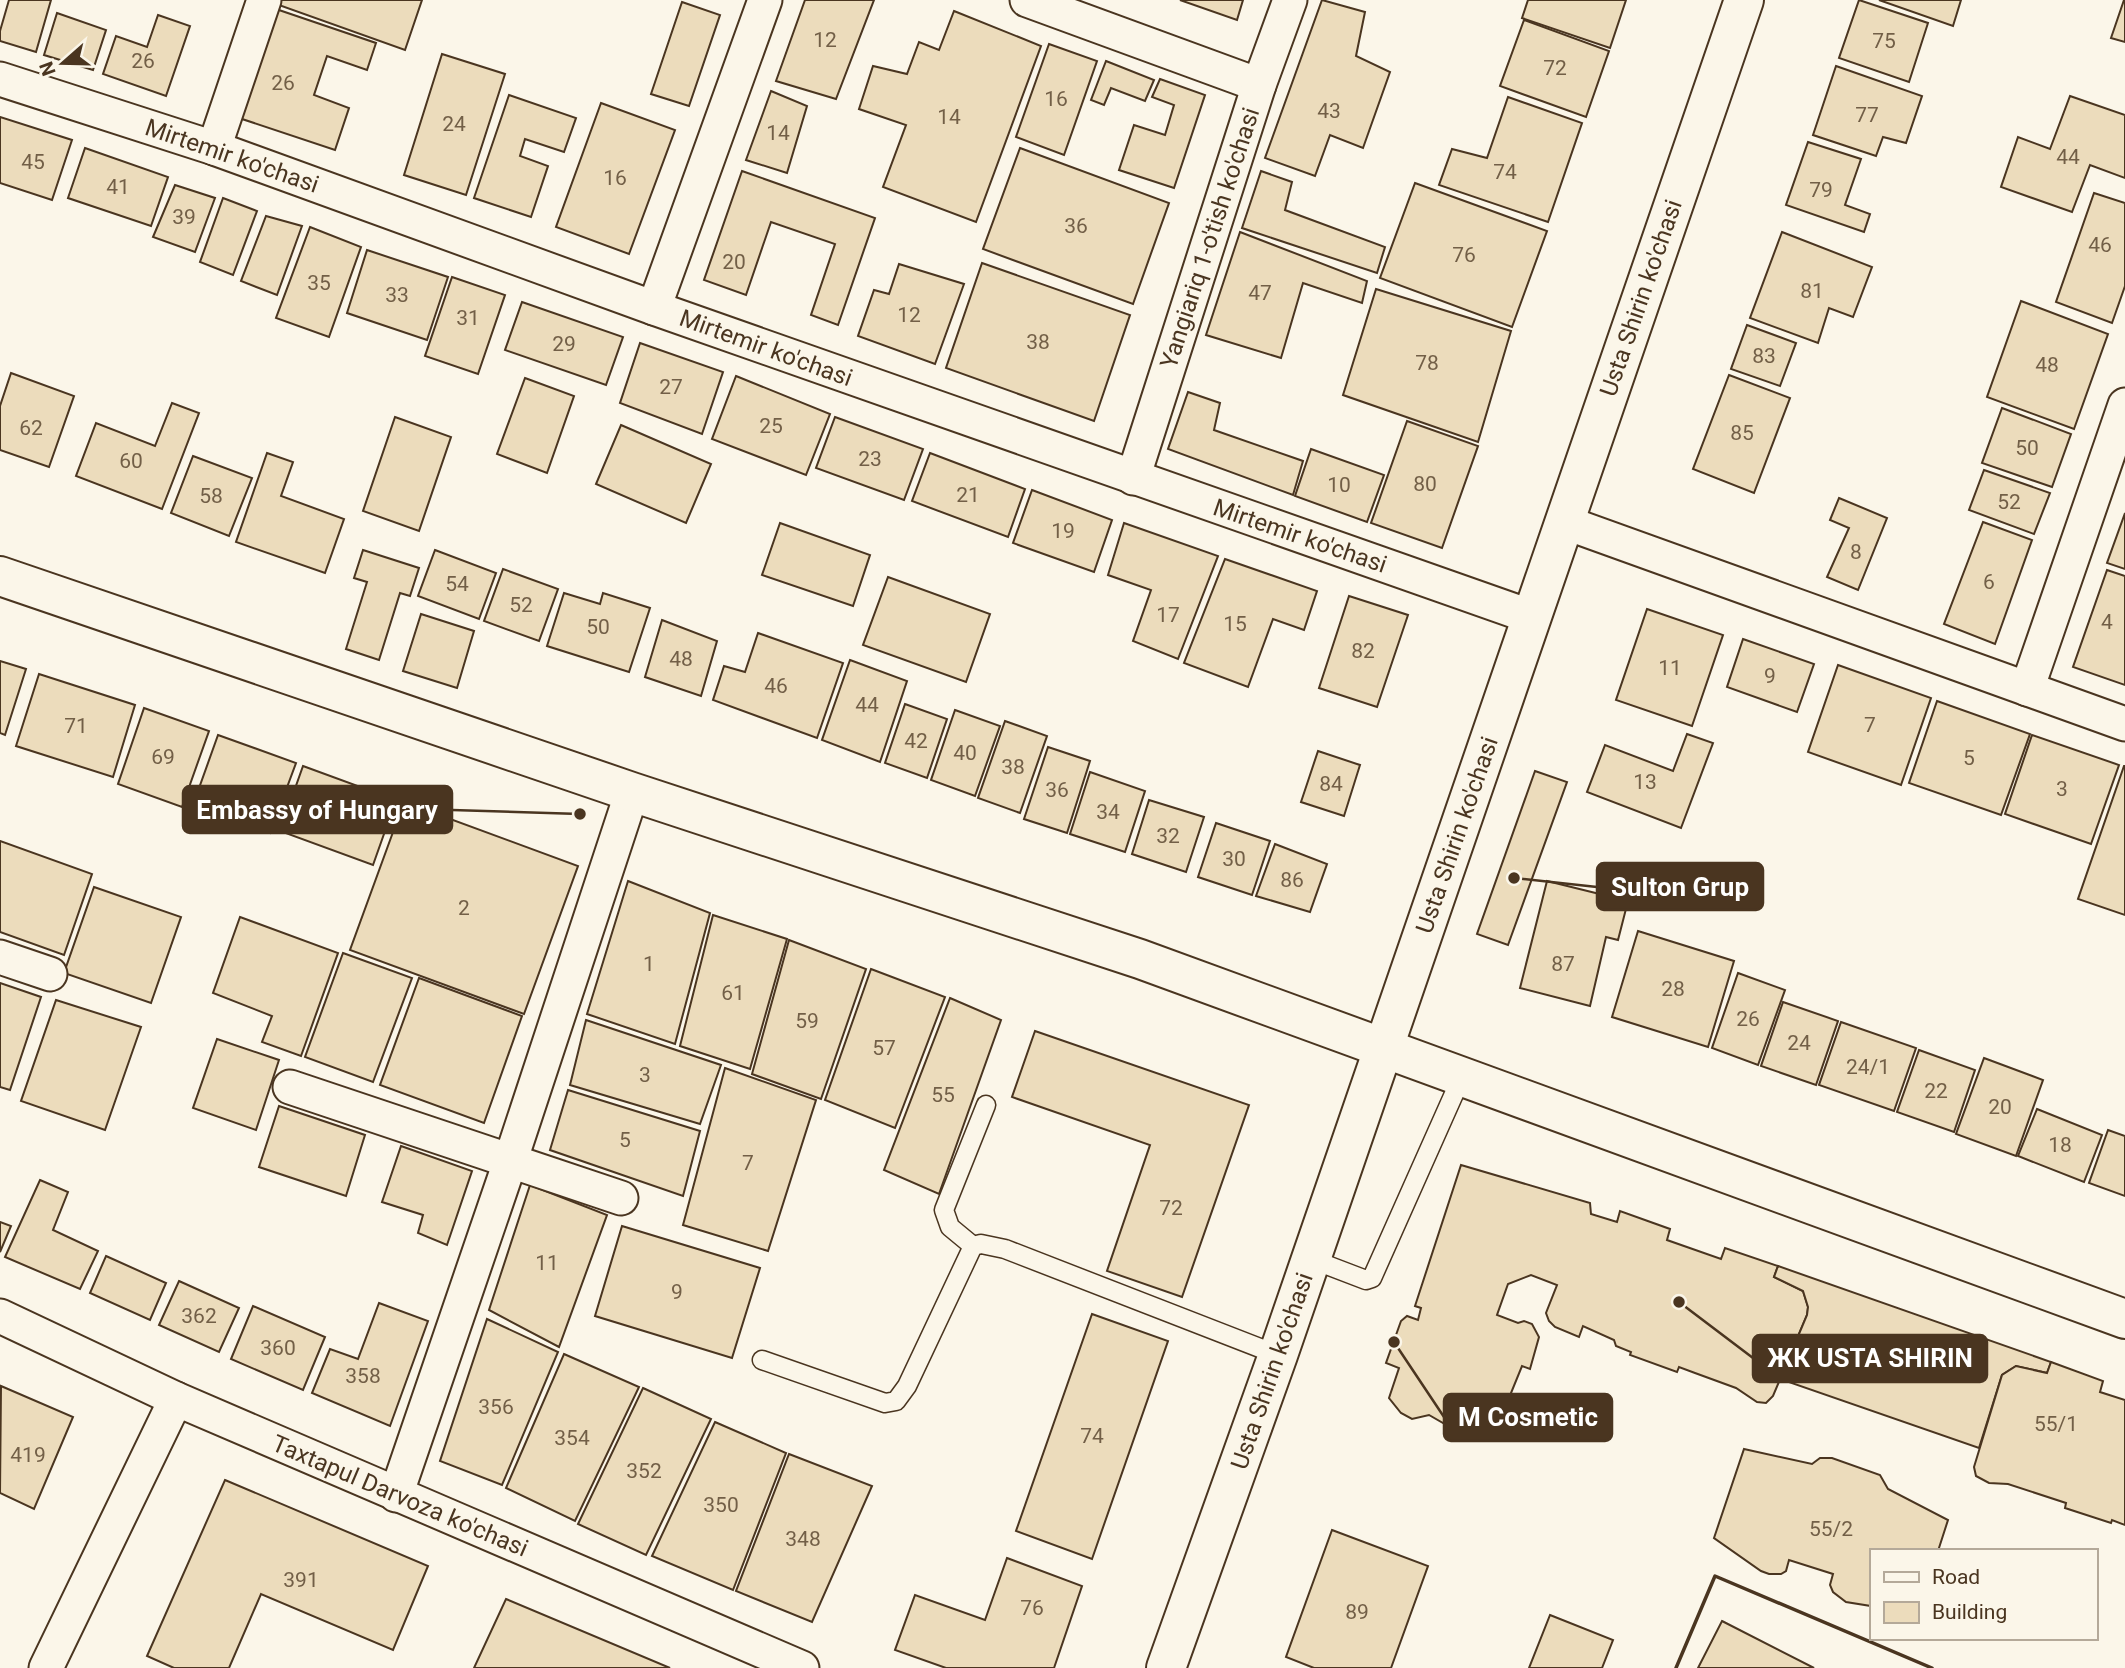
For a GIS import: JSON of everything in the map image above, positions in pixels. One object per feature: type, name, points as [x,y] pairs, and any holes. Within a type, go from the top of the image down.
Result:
[{"type":"street","points":[[214,148],[264,0]]},
{"type":"street","points":[[654,308],[765,0]]},
{"type":"street","points":[[1027,0],[1259,85]]},
{"type":"street","name":"Yangiariq 1-o'tish ko'chasi","points":[[1133,478],[1259,85],[1290,0]]},
{"type":"street","name":"Usta Shirin ko'chasi","points":[[1166,1668],[1279,1354],[1744,0]]},
{"type":"street","name":"Mirtemir ko'chasi","points":[[0,79],[214,148],[654,308],[1532,617]]},
{"type":"street","points":[[2027,689],[2125,405]]},
{"type":"street","points":[[1564,522],[2125,724]]},
{"type":"street","points":[[0,576],[632,792],[1140,959],[2125,1319]]},
{"type":"street","points":[[396,1494],[510,1162],[632,792]]},
{"type":"street","points":[[0,957],[50,974]]},
{"type":"street","points":[[290,1087],[621,1198]]},
{"type":"street","name":"Taxtapul Darvoza ko'chasi","points":[[0,1317],[176,1399],[802,1668]]},
{"type":"street","points":[[46,1668],[176,1399]]},
{"type":"lane","points":[[1311,1259],[1366,1280],[1372,1278],[1462,1076]]},
{"type":"lane","points":[[973,1246],[950,1227],[944,1210],[986,1105]]},
{"type":"lane","points":[[973,1246],[981,1244],[1005,1249],[1279,1354]]},
{"type":"lane","points":[[762,1360],[885,1403],[896,1401],[907,1386],[973,1246]]},
{"type":"building","points":[[9,0],[51,0],[36,52],[0,41],[0,31]]},
{"type":"building","points":[[278,0],[422,0],[405,50],[276,4]]},
{"type":"building","points":[[805,0],[874,0],[836,99],[776,81]]},
{"type":"building","points":[[1180,0],[1243,0],[1237,20]]},
{"type":"building","points":[[1322,0],[1365,12],[1356,56],[1390,72],[1363,148],[1330,135],[1315,176],[1265,158]]},
{"type":"building","points":[[1528,0],[1626,0],[1610,48],[1522,18]]},
{"type":"building","points":[[1859,0],[1928,23],[1909,82],[1839,58]]},
{"type":"building","points":[[1879,0],[1961,0],[1953,26]]},
{"type":"building","points":[[2125,0],[2125,42],[2111,38]]},
{"type":"building","points":[[682,2],[720,15],[689,106],[651,94]]},
{"type":"building","points":[[273,8],[376,43],[367,70],[327,56],[314,95],[349,108],[335,150],[236,117]]},
{"type":"building","points":[[954,11],[1041,46],[976,222],[883,187],[906,125],[859,109],[873,66],[907,74],[919,42],[939,50]]},
{"type":"building","points":[[57,13],[106,30],[93,70],[44,55]]},
{"type":"building","points":[[158,15],[190,26],[166,96],[103,74],[116,36],[147,47]]},
{"type":"building","points":[[1524,20],[1609,51],[1586,117],[1500,86]]},
{"type":"building","points":[[1049,44],[1097,61],[1064,155],[1016,137]]},
{"type":"building","points":[[442,54],[505,74],[466,195],[404,175]]},
{"type":"building","points":[[1106,61],[1154,80],[1145,101],[1111,88],[1104,105],[1091,100]]},
{"type":"building","points":[[1836,66],[1922,96],[1906,143],[1883,137],[1876,156],[1813,135]]},
{"type":"building","points":[[1160,79],[1205,95],[1174,188],[1119,170],[1134,125],[1165,135],[1174,105],[1152,97]]},
{"type":"building","points":[[771,91],[807,106],[787,173],[746,160]]},
{"type":"building","points":[[509,95],[576,118],[564,152],[525,139],[520,156],[548,166],[531,217],[474,198]]},
{"type":"building","points":[[2070,96],[2125,115],[2125,178],[2090,165],[2072,212],[2001,187],[2018,137],[2050,149]]},
{"type":"building","points":[[1508,97],[1582,123],[1548,222],[1439,185],[1452,149],[1487,158]]},
{"type":"building","points":[[601,103],[675,130],[629,254],[556,227]]},
{"type":"building","points":[[0,117],[72,140],[52,200],[0,183]]},
{"type":"building","points":[[1808,142],[1861,159],[1845,205],[1870,214],[1864,232],[1786,205]]},
{"type":"building","points":[[85,148],[168,177],[151,226],[68,198]]},
{"type":"building","points":[[1020,148],[1169,203],[1133,304],[983,249]]},
{"type":"building","points":[[742,171],[875,218],[838,325],[811,315],[835,244],[771,222],[746,295],[704,280]]},
{"type":"building","points":[[1261,171],[1292,182],[1285,210],[1385,247],[1377,273],[1242,228]]},
{"type":"building","points":[[1415,183],[1547,231],[1512,327],[1380,278]]},
{"type":"building","points":[[175,185],[215,198],[195,252],[153,237]]},
{"type":"building","points":[[2094,193],[2125,203],[2125,286],[2112,323],[2056,302]]},
{"type":"building","points":[[223,198],[257,211],[233,275],[200,262]]},
{"type":"building","points":[[266,216],[302,226],[277,295],[241,281]]},
{"type":"building","points":[[310,227],[361,247],[329,337],[276,318]]},
{"type":"building","points":[[1240,232],[1367,281],[1362,303],[1303,283],[1281,358],[1206,335]]},
{"type":"building","points":[[1782,232],[1872,267],[1853,317],[1829,308],[1818,343],[1750,318]]},
{"type":"building","points":[[367,250],[448,277],[427,340],[347,313]]},
{"type":"building","points":[[982,263],[1130,315],[1094,421],[946,368]]},
{"type":"building","points":[[899,264],[964,284],[935,364],[858,336],[874,290],[889,294]]},
{"type":"building","points":[[452,277],[505,295],[478,374],[425,356]]},
{"type":"building","points":[[1376,289],[1511,331],[1478,442],[1343,395]]},
{"type":"building","points":[[2021,301],[2108,334],[2074,429],[1987,397]]},
{"type":"building","points":[[522,302],[623,337],[606,385],[505,350]]},
{"type":"building","points":[[1747,325],[1796,343],[1780,386],[1731,369]]},
{"type":"building","points":[[640,343],[723,372],[702,434],[620,403]]},
{"type":"building","points":[[11,373],[74,396],[49,467],[0,450],[0,406]]},
{"type":"building","points":[[1729,375],[1790,398],[1754,493],[1693,469]]},
{"type":"building","points":[[736,376],[830,414],[806,475],[712,439]]},
{"type":"building","points":[[525,378],[574,396],[547,473],[497,454]]},
{"type":"building","points":[[1188,392],[1220,403],[1214,430],[1303,461],[1293,495],[1168,449]]},
{"type":"building","points":[[172,403],[199,413],[162,509],[76,476],[96,423],[155,446]]},
{"type":"building","points":[[2002,408],[2071,434],[2052,487],[1982,463]]},
{"type":"building","points":[[395,417],[451,437],[419,531],[363,511]]},
{"type":"building","points":[[835,417],[923,449],[904,500],[816,468]]},
{"type":"building","points":[[1407,421],[1478,446],[1442,548],[1371,523]]},
{"type":"building","points":[[621,425],[711,464],[686,523],[596,484]]},
{"type":"building","points":[[1311,449],[1384,475],[1367,522],[1295,496]]},
{"type":"building","points":[[267,453],[293,462],[281,496],[344,519],[325,573],[236,542]]},
{"type":"building","points":[[930,453],[1025,489],[1008,537],[912,501]]},
{"type":"building","points":[[193,456],[252,478],[229,536],[171,513]]},
{"type":"building","points":[[1984,470],[2050,493],[2034,534],[1969,510]]},
{"type":"building","points":[[1032,490],[1112,520],[1094,572],[1013,543]]},
{"type":"building","points":[[1839,498],[1887,518],[1858,590],[1827,577],[1849,528],[1830,520]]},
{"type":"building","points":[[2125,513],[2125,569],[2107,563]]},
{"type":"building","points":[[1983,522],[2032,540],[1995,644],[1944,624]]},
{"type":"building","points":[[780,523],[870,555],[853,606],[762,575]]},
{"type":"building","points":[[1124,523],[1218,556],[1178,659],[1133,641],[1151,590],[1108,575]]},
{"type":"building","points":[[363,550],[419,568],[410,596],[400,593],[379,660],[346,649],[367,582],[354,578]]},
{"type":"building","points":[[435,550],[496,573],[479,619],[418,596]]},
{"type":"building","points":[[1225,559],[1317,591],[1304,630],[1273,619],[1248,687],[1184,663]]},
{"type":"building","points":[[503,569],[558,589],[539,641],[484,621]]},
{"type":"building","points":[[2107,570],[2125,576],[2125,685],[2073,667]]},
{"type":"building","points":[[888,577],[990,614],[966,682],[863,645]]},
{"type":"building","points":[[564,593],[600,604],[603,593],[650,608],[629,672],[547,646]]},
{"type":"building","points":[[1349,596],[1408,615],[1377,707],[1319,688]]},
{"type":"building","points":[[1647,609],[1723,635],[1692,726],[1616,700]]},
{"type":"building","points":[[421,614],[474,631],[457,688],[403,671]]},
{"type":"building","points":[[662,620],[717,641],[701,696],[645,677]]},
{"type":"building","points":[[758,633],[843,663],[817,738],[713,700],[724,666],[745,672]]},
{"type":"building","points":[[1743,639],[1814,664],[1797,712],[1727,687]]},
{"type":"building","points":[[850,660],[907,681],[880,762],[822,740]]},
{"type":"building","points":[[0,661],[26,669],[5,735],[0,733]]},
{"type":"building","points":[[1838,665],[1931,698],[1901,785],[1808,752]]},
{"type":"building","points":[[39,674],[135,705],[113,777],[16,746]]},
{"type":"building","points":[[1937,701],[2030,734],[2001,815],[1909,783]]},
{"type":"building","points":[[905,704],[947,719],[927,778],[885,763]]},
{"type":"building","points":[[144,708],[209,731],[182,807],[118,784]]},
{"type":"building","points":[[955,710],[1000,726],[975,796],[931,780]]},
{"type":"building","points":[[1005,721],[1047,736],[1020,813],[978,798]]},
{"type":"building","points":[[1687,734],[1713,743],[1681,828],[1587,792],[1605,745],[1673,771]]},
{"type":"building","points":[[218,735],[296,763],[270,833],[193,805]]},
{"type":"building","points":[[2032,735],[2119,765],[2091,844],[2005,814]]},
{"type":"building","points":[[1048,747],[1090,761],[1067,833],[1024,819]]},
{"type":"building","points":[[1318,751],[1360,765],[1344,816],[1301,802]]},
{"type":"building","points":[[303,766],[396,800],[373,865],[280,831]]},
{"type":"building","points":[[2125,766],[2125,915],[2078,899]]},
{"type":"building","points":[[1535,771],[1567,782],[1508,945],[1477,934]]},
{"type":"building","points":[[1090,772],[1145,791],[1125,852],[1070,834]]},
{"type":"building","points":[[1149,800],[1204,817],[1186,872],[1132,854]]},
{"type":"building","points":[[404,802],[578,866],[524,1014],[350,950]]},
{"type":"building","points":[[1216,823],[1270,841],[1252,895],[1198,877]]},
{"type":"building","points":[[0,841],[92,874],[64,955],[0,932]]},
{"type":"building","points":[[1275,844],[1327,864],[1310,912],[1256,896]]},
{"type":"building","points":[[628,881],[710,913],[675,1044],[587,1014]]},
{"type":"building","points":[[1547,881],[1628,901],[1618,940],[1606,937],[1590,1006],[1520,988]]},
{"type":"building","points":[[94,887],[181,917],[151,1003],[64,973]]},
{"type":"building","points":[[713,915],[787,939],[750,1069],[680,1046]]},
{"type":"building","points":[[240,917],[338,953],[301,1056],[262,1042],[272,1016],[213,993]]},
{"type":"building","points":[[1638,931],[1734,961],[1708,1047],[1612,1017]]},
{"type":"building","points":[[789,940],[866,969],[821,1099],[752,1074]]},
{"type":"building","points":[[343,953],[412,978],[373,1082],[305,1057]]},
{"type":"building","points":[[871,969],[945,997],[895,1128],[825,1100]]},
{"type":"building","points":[[1738,973],[1785,990],[1758,1065],[1712,1048]]},
{"type":"building","points":[[419,978],[522,1016],[484,1123],[380,1085]]},
{"type":"building","points":[[0,983],[41,997],[10,1090],[0,1087]]},
{"type":"building","points":[[950,998],[1001,1020],[939,1194],[884,1170]]},
{"type":"building","points":[[56,1000],[141,1027],[105,1130],[21,1101]]},
{"type":"building","points":[[1783,1002],[1838,1021],[1816,1085],[1761,1066]]},
{"type":"building","points":[[586,1020],[721,1065],[700,1124],[570,1085]]},
{"type":"building","points":[[1841,1022],[1916,1048],[1894,1111],[1819,1085]]},
{"type":"building","points":[[1035,1031],[1249,1105],[1182,1297],[1107,1271],[1150,1145],[1012,1097]]},
{"type":"building","points":[[217,1039],[279,1060],[256,1130],[193,1108]]},
{"type":"building","points":[[1919,1050],[1975,1070],[1954,1132],[1897,1112]]},
{"type":"building","points":[[1984,1058],[2043,1080],[2016,1156],[1956,1134]]},
{"type":"building","points":[[725,1068],[816,1100],[768,1251],[683,1225]]},
{"type":"building","points":[[568,1090],[700,1131],[683,1196],[550,1150]]},
{"type":"building","points":[[279,1106],[365,1135],[346,1196],[259,1167]]},
{"type":"building","points":[[2037,1109],[2102,1135],[2084,1182],[2018,1156]]},
{"type":"building","points":[[2108,1130],[2125,1136],[2125,1196],[2089,1183]]},
{"type":"building","points":[[401,1146],[472,1171],[447,1245],[418,1233],[423,1215],[382,1202]]},
{"type":"building","points":[[1461,1165],[1590,1203],[1591,1214],[1617,1222],[1620,1211],[1670,1229],[1667,1240],[1721,1259],[1725,1248],[1778,1266],[1774,1277],[1803,1291],[1808,1307],[1773,1396],[1766,1403],[1757,1402],[1736,1388],[1679,1367],[1677,1372],[1630,1355],[1631,1352],[1616,1346],[1614,1340],[1583,1326],[1579,1337],[1555,1327],[1546,1313],[1557,1285],[1531,1275],[1508,1284],[1497,1315],[1518,1323],[1524,1321],[1532,1324],[1539,1337],[1530,1369],[1522,1366],[1511,1393],[1510,1426],[1504,1438],[1492,1441],[1457,1431],[1429,1415],[1412,1419],[1401,1413],[1389,1398],[1399,1368],[1386,1363],[1401,1321],[1407,1316],[1418,1320],[1421,1308],[1415,1306]]},
{"type":"building","points":[[40,1180],[68,1192],[53,1230],[98,1251],[80,1289],[5,1257]]},
{"type":"building","points":[[530,1185],[607,1215],[559,1347],[489,1310]]},
{"type":"building","points":[[0,1222],[11,1226],[0,1252]]},
{"type":"building","points":[[622,1226],[760,1268],[732,1358],[595,1316]]},
{"type":"building","points":[[106,1256],[166,1283],[150,1320],[90,1293]]},
{"type":"building","points":[[1778,1266],[2051,1362],[2047,1373],[2016,1366],[2002,1375],[1979,1448],[1780,1379],[1808,1307],[1803,1291],[1774,1277]]},
{"type":"building","points":[[179,1281],[239,1308],[219,1352],[159,1325]]},
{"type":"building","points":[[379,1303],[428,1321],[390,1426],[312,1393],[330,1349],[358,1359]]},
{"type":"building","points":[[253,1306],[325,1337],[303,1390],[231,1359]]},
{"type":"building","points":[[1092,1314],[1168,1341],[1092,1559],[1016,1531]]},
{"type":"building","points":[[487,1319],[558,1352],[502,1485],[440,1461]]},
{"type":"building","points":[[564,1354],[639,1387],[575,1521],[506,1488]]},
{"type":"building","points":[[2051,1362],[2103,1381],[2100,1392],[2125,1400],[2125,1525],[2065,1508],[2066,1503],[2008,1484],[1989,1483],[1976,1476],[1974,1467],[2002,1375],[2016,1366],[2047,1373]]},
{"type":"building","points":[[1,1386],[73,1417],[34,1509],[0,1493]]},
{"type":"building","points":[[643,1388],[711,1419],[646,1555],[578,1524]]},
{"type":"building","points":[[715,1422],[786,1453],[733,1590],[652,1556]]},
{"type":"building","points":[[1744,1449],[1812,1464],[1820,1458],[1832,1458],[1880,1475],[1888,1489],[1948,1520],[1939,1549],[1870,1549],[1870,1606],[1846,1602],[1833,1592],[1830,1585],[1833,1574],[1789,1560],[1786,1571],[1769,1574],[1714,1538]]},
{"type":"building","points":[[789,1454],[872,1486],[812,1622],[736,1591]]},
{"type":"building","points":[[225,1480],[428,1566],[393,1650],[261,1594],[229,1668],[174,1668],[147,1656]]},
{"type":"building","points":[[1332,1530],[1428,1566],[1391,1668],[1314,1668],[1286,1657]]},
{"type":"building","points":[[1007,1558],[1082,1586],[1054,1668],[946,1668],[895,1650],[915,1595],[985,1620]]},
{"type":"building","points":[[506,1599],[670,1668],[474,1668]]},
{"type":"building","points":[[1550,1615],[1613,1640],[1602,1668],[1529,1668]]},
{"type":"building","points":[[1722,1621],[1814,1668],[1698,1668]]},
{"type":"wall","points":[[1676,1668],[1715,1576],[1932,1668]]},
{"type":"place","name":"Embassy of Hungary","points":[[580,814]]},
{"type":"place","name":"Sulton Grup","points":[[1514,878]]},
{"type":"place","name":"ЖК USTA SHIRIN","points":[[1679,1302]]},
{"type":"place","name":"M Cosmetic","points":[[1394,1342]]}]
